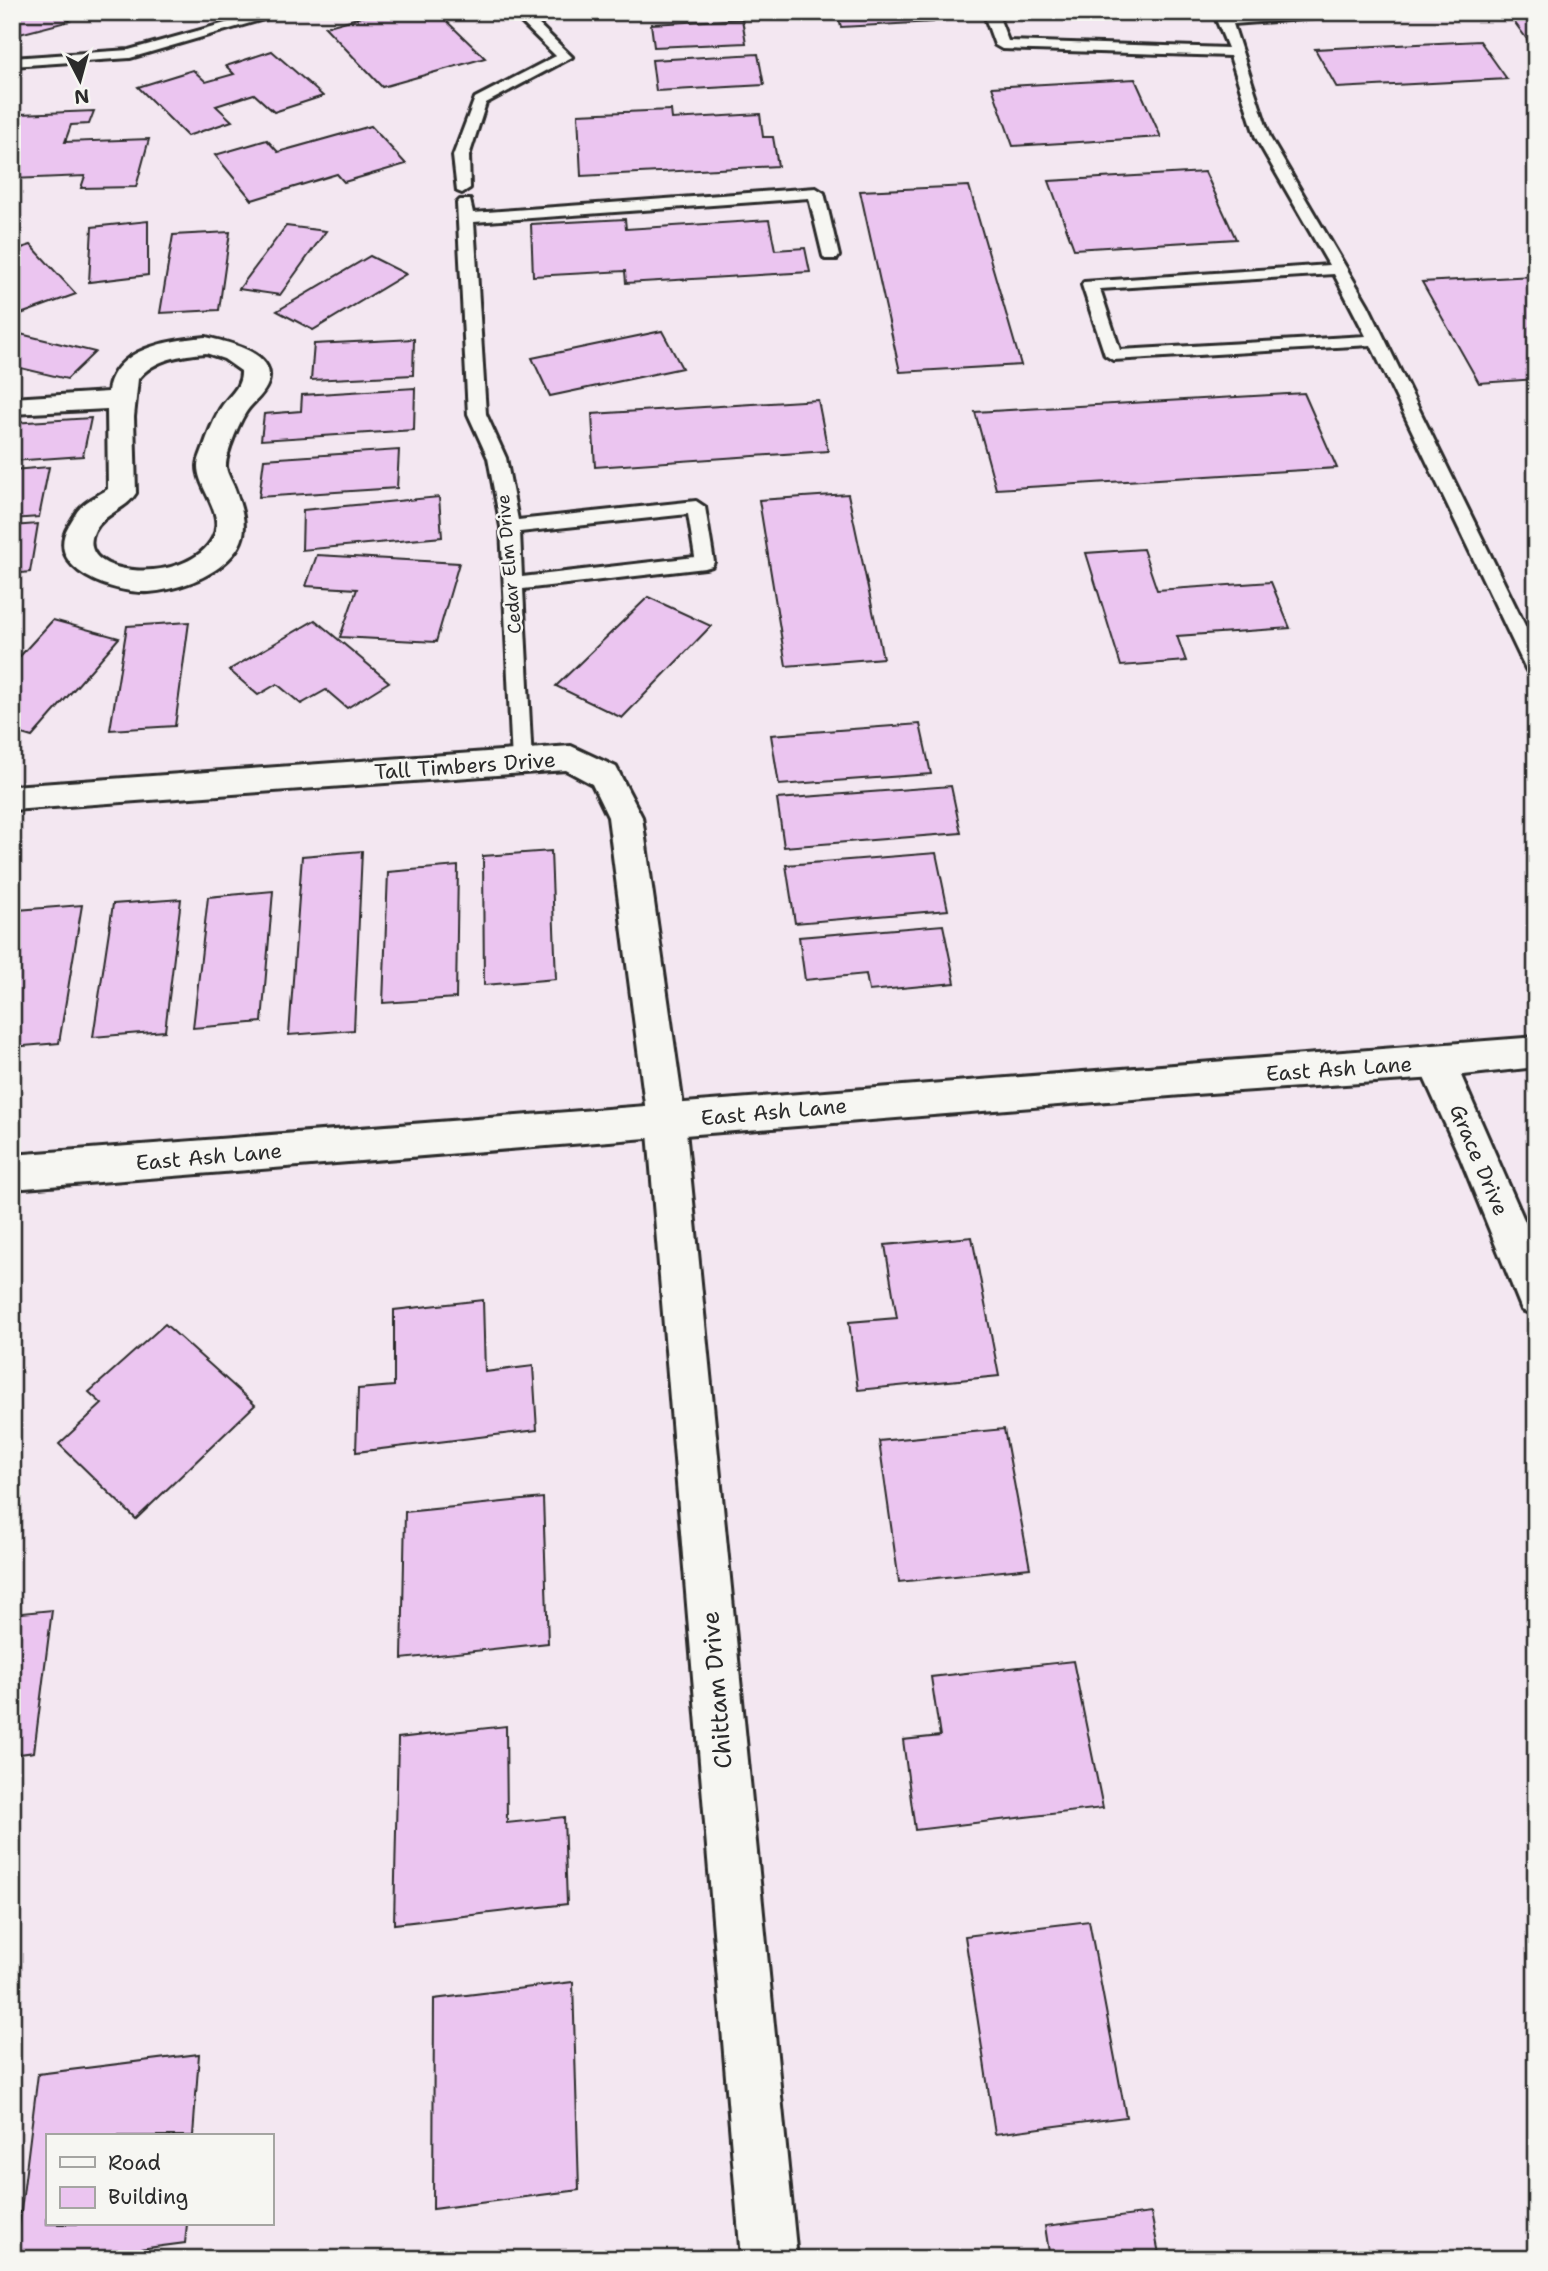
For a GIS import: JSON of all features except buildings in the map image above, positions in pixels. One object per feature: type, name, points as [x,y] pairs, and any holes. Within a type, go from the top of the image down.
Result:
[{"type":"street","points":[[206,345],[236,352],[248,361],[254,371],[252,388],[234,408],[212,467],[232,520],[228,538],[205,563],[175,577],[150,582],[122,581],[95,571],[79,554],[77,538],[89,515],[107,500],[122,493],[122,400],[125,379],[142,362],[169,350],[206,345]]},
{"type":"street","points":[[12,406],[122,400]]},
{"type":"street","name":"Tall Timbers Drive","points":[[12,799],[571,758],[604,776],[625,817],[666,1121]]},
{"type":"street","name":"East Ash Lane","points":[[12,1172],[1195,1078],[1436,1062],[1536,1052]]},
{"type":"street","name":"Grace Drive","points":[[1436,1062],[1479,1157],[1536,1297]]},
{"type":"street","name":"Chittam Drive","points":[[666,1121],[769,2259]]},
{"type":"lane","points":[[12,62],[130,54],[281,12]]},
{"type":"lane","name":"Cedar Elm Drive","points":[[518,12],[565,57],[480,101],[461,156],[477,414],[498,458],[510,527],[522,763]]},
{"type":"lane","points":[[990,12],[1002,44],[1236,52]]},
{"type":"lane","points":[[1344,12],[1222,16],[1263,138],[1377,340],[1536,669]]},
{"type":"lane","points":[[464,203],[816,193],[831,256]]},
{"type":"lane","points":[[1339,269],[1090,285],[1113,355],[1377,340]]},
{"type":"lane","points":[[510,527],[696,507],[705,562],[513,584]]}]
